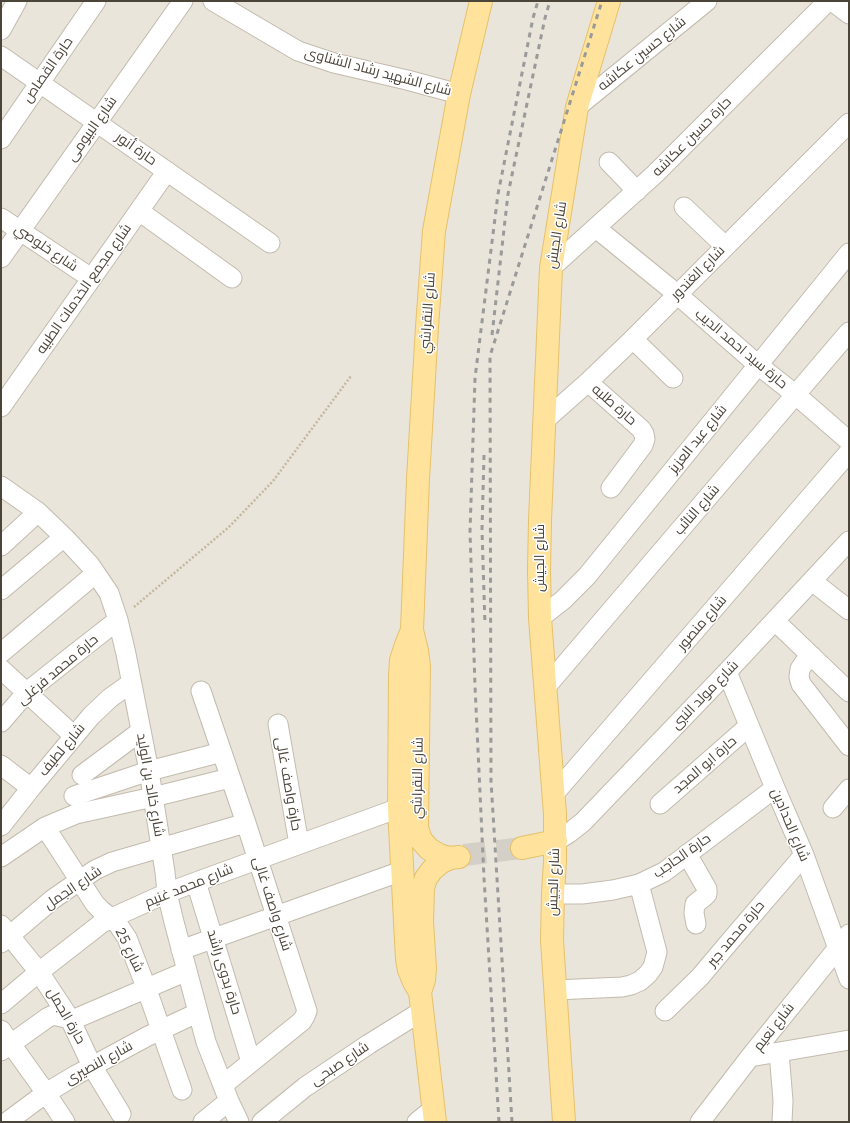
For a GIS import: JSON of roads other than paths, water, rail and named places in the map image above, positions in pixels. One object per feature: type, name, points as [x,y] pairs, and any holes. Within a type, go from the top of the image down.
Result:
[{"type":"main road","name":"شارع النقراشي","points":[[428,1118],[421,1002],[425,968],[422,922],[423,888],[426,878],[432,870],[440,863],[457,857],[439,855],[429,849],[421,840],[417,828],[419,671],[418,651],[412,630],[418,479],[434,231],[459,94],[480,1]]},
{"type":"main road","name":"شارع الجيش","points":[[564,1122],[552,940],[556,841],[554,794],[540,618],[540,520],[551,268],[577,107],[609,1]]},
{"type":"main road","name":"شارع النقراشي","points":[[412,630],[401,660],[399,808],[407,959],[421,1002]]},
{"type":"main road","points":[[522,848],[556,841]]},
{"type":"street","points":[[1,30],[17,1]]},
{"type":"street","name":"حارة القصاص","points":[[1,138],[96,1]]},
{"type":"street","name":"شارع البيومى","points":[[1,258],[183,1]]},
{"type":"street","name":"شارع الشهيد رشاد الشناوى","points":[[213,1],[298,51],[334,63],[459,94]]},
{"type":"street","name":"شارع حسين عكاشه","points":[[577,107],[707,1]]},
{"type":"street","name":"حارة حسين عكاشه","points":[[551,268],[637,192],[828,1]]},
{"type":"street","points":[[832,1],[849,14]]},
{"type":"street","name":"حارة أنور","points":[[1,56],[270,243]]},
{"type":"street","name":"شارع الغندور","points":[[544,421],[633,339],[849,123]]},
{"type":"street","points":[[609,162],[637,192]]},
{"type":"street","name":"شارع مجمع الخدمات الطبيه","points":[[1,407],[166,171]]},
{"type":"street","points":[[684,207],[725,246]]},
{"type":"street","points":[[139,211],[232,278]]},
{"type":"street","name":"شارع خلوصي","points":[[1,218],[91,278]]},
{"type":"street","name":"حارة سيد احمد الديب","points":[[596,228],[677,294],[849,441]]},
{"type":"street","name":"شارع عبد العزيز","points":[[540,618],[563,600],[587,576],[849,253]]},
{"type":"street","name":"شارع النائب","points":[[545,688],[849,332]]},
{"type":"street","points":[[633,339],[673,378]]},
{"type":"street","name":"حارة طلبه","points":[[588,382],[641,429],[644,434],[645,440],[643,445],[610,488]]},
{"type":"street","name":"شارع منصور","points":[[554,794],[849,452]]},
{"type":"street","name":"شارع خالد بن الوليد","points":[[1,486],[38,512],[64,537],[90,565],[109,593],[118,620],[126,654],[149,771],[165,872],[167,894],[197,1013],[206,1042],[239,1122]]},
{"type":"street","points":[[1,546],[38,512]]},
{"type":"street","points":[[1,590],[64,537]]},
{"type":"street","name":"شارع مولد النبى","points":[[556,841],[583,822],[727,672],[849,541]]},
{"type":"street","points":[[1,653],[95,574]]},
{"type":"street","points":[[812,581],[849,610]]},
{"type":"street","name":"حارة محمد فرغلى","points":[[1,722],[27,692],[118,620]]},
{"type":"street","points":[[775,621],[849,692]]},
{"type":"street","points":[[812,656],[804,662],[800,669],[799,677],[801,684],[849,746]]},
{"type":"street","points":[[1,669],[74,736]]},
{"type":"street","name":"شارع الحدادين","points":[[727,672],[774,788],[843,941],[849,979]]},
{"type":"street","name":"شارع لطيف","points":[[1,826],[91,716],[110,698],[131,683]]},
{"type":"street","name":"شارع واصف غالى","points":[[201,691],[258,859],[306,1011],[302,1020],[251,1062],[203,1122]]},
{"type":"street","name":"حارة واصف غالى","points":[[278,724],[299,844]]},
{"type":"street","name":"حارة ابو المجد","points":[[660,804],[749,726]]},
{"type":"street","points":[[82,775],[141,731]]},
{"type":"street","points":[[74,796],[149,771],[222,752]]},
{"type":"street","points":[[1,765],[31,788]]},
{"type":"street","points":[[1,857],[45,827],[76,814],[230,778]]},
{"type":"street","name":"حارة الحاجب","points":[[553,894],[582,894],[613,890],[639,884],[664,872],[774,788]]},
{"type":"street","points":[[833,808],[849,789]]},
{"type":"street","name":"شارع محمد غنيم","points":[[1,1004],[102,923],[112,918],[196,882],[399,808]]},
{"type":"street","name":"شارع الجمل","points":[[4,934],[94,870],[112,862],[246,823]]},
{"type":"street","name":"شارع 25","points":[[45,827],[95,904],[100,910],[112,918],[126,938],[146,987],[182,1090]]},
{"type":"street","points":[[687,854],[707,889],[707,894],[695,904],[694,912],[696,924]]},
{"type":"street","name":"حارة محمد جبر","points":[[665,1011],[700,977],[804,855]]},
{"type":"street","points":[[181,950],[402,871]]},
{"type":"street","name":"حارة بدوى راشد","points":[[196,882],[251,1062]]},
{"type":"street","points":[[555,990],[622,987],[631,985],[648,974],[657,952],[639,884]]},
{"type":"street","name":"حارة الجمل","points":[[4,934],[39,972],[70,1019],[92,1066],[121,1114]]},
{"type":"street","name":"شارع نعيم","points":[[700,1122],[843,941]]},
{"type":"street","points":[[65,1122],[46,1093],[4,1041],[53,1015],[70,1019],[77,1018],[146,987],[187,971]]},
{"type":"street","name":"شارع صبحى","points":[[262,1122],[305,1087],[369,1044],[421,1002]]},
{"type":"street","name":"شارع النصيرى","points":[[7,1122],[46,1093],[92,1066],[160,1030],[197,1013]]},
{"type":"street","points":[[750,1057],[849,1040]]},
{"type":"street","points":[[779,1052],[783,1101],[782,1122]]},
{"type":"tunnel","points":[[464,855],[522,848]]},
{"type":"railway","points":[[499,1122],[484,878],[475,686],[470,532],[475,378],[498,194],[533,18],[538,1]]},
{"type":"railway","points":[[492,335],[508,194],[545,18],[550,1]]},
{"type":"railway","points":[[512,1122],[491,781],[490,356],[602,1]]},
{"type":"railway","points":[[484,455],[482,530],[485,625]]}]
